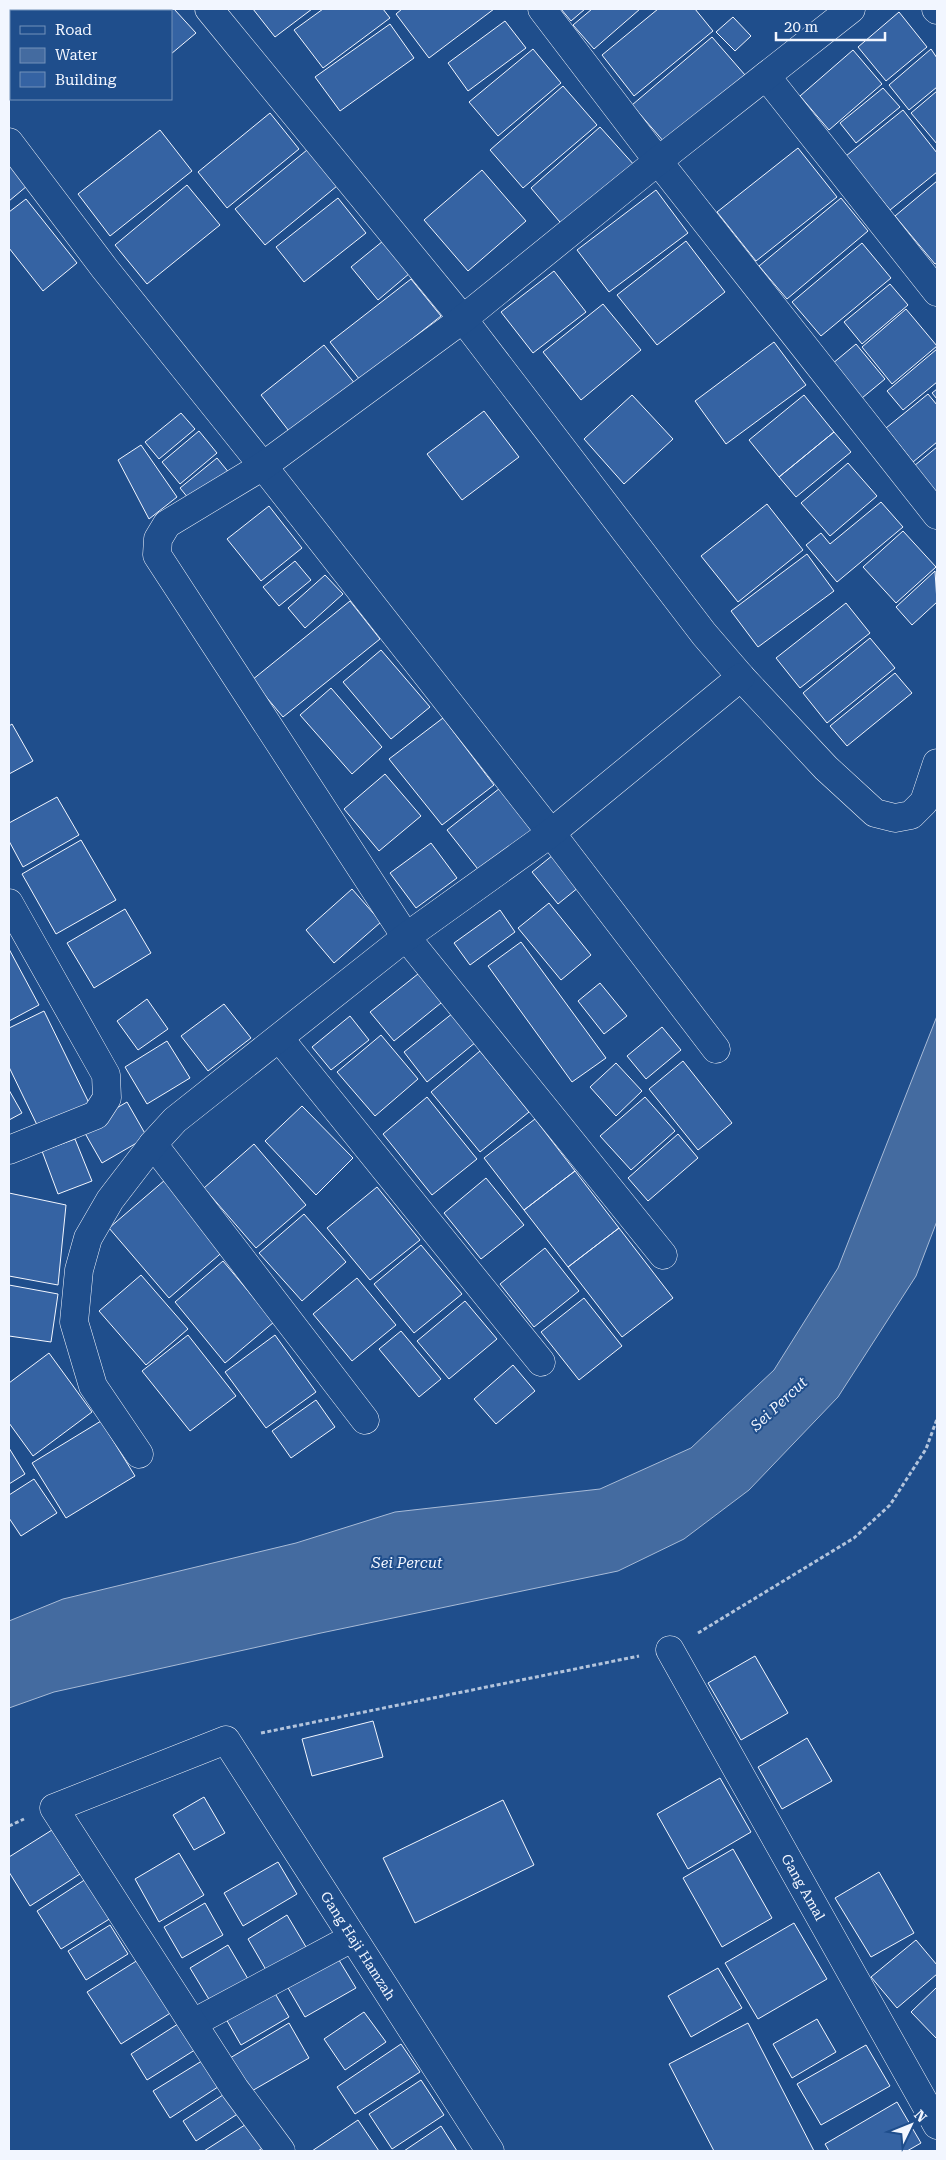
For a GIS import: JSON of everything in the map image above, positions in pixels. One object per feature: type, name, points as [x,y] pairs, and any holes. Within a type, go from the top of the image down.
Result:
[{"type":"street","points":[[209,9],[463,320],[704,634],[741,677],[826,768],[875,813],[894,818],[911,815],[924,802],[937,763]]},
{"type":"street","points":[[542,9],[937,515]]},
{"type":"street","points":[[663,1255],[406,937],[157,555],[158,539],[167,524],[263,466],[463,320],[658,160],[850,9]]},
{"type":"street","points":[[766,76],[937,292]]},
{"type":"street","points":[[9,142],[104,269],[263,466],[551,833],[716,1049]]},
{"type":"street","points":[[139,1454],[93,1386],[74,1322],[79,1270],[88,1238],[110,1200],[152,1144],[175,1120],[280,1039],[406,937],[551,833],[741,677]]},
{"type":"street","points":[[9,903],[106,1075],[107,1098],[96,1115],[9,1150]]},
{"type":"street","points":[[280,1039],[542,1362]]},
{"type":"street","points":[[152,1144],[365,1420]]},
{"type":"street","name":"Gang Amal","points":[[670,1650],[937,2125]]},
{"type":"street","points":[[226,1740],[54,1808],[235,2089],[282,2151]]},
{"type":"street","name":"Gang Haji Hamzah","points":[[226,1740],[490,2151]]},
{"type":"street","points":[[193,2023],[352,1938]]},
{"type":"path","points":[[226,1740],[670,1650],[854,1538],[890,1505],[926,1449],[937,1419]]},
{"type":"water","name":"Sei Percut","points":[[937,1016],[937,1221],[916,1276],[838,1397],[749,1490],[684,1539],[618,1571],[321,1633],[54,1692],[9,1708],[9,1621],[63,1599],[296,1543],[395,1512],[600,1489],[691,1448],[774,1370],[838,1268]]},
{"type":"building","points":[[174,9],[196,33],[172,53],[172,10],[138,10]]},
{"type":"building","points":[[253,9],[312,9],[275,37]]},
{"type":"building","points":[[323,9],[383,9],[390,18],[323,68],[294,30]]},
{"type":"building","points":[[402,9],[494,9],[429,58],[396,14]]},
{"type":"building","points":[[561,9],[585,9],[571,21]]},
{"type":"building","points":[[592,9],[640,9],[594,49],[573,25]]},
{"type":"building","points":[[658,9],[695,9],[713,31],[634,96],[602,55]]},
{"type":"building","points":[[899,12],[927,47],[886,81],[858,47]]},
{"type":"building","points":[[733,17],[751,36],[735,51],[716,32]]},
{"type":"building","points":[[505,21],[526,48],[468,91],[448,63]]},
{"type":"building","points":[[390,24],[414,58],[340,111],[315,77]]},
{"type":"building","points":[[712,37],[745,75],[665,143],[632,105]]},
{"type":"building","points":[[533,49],[561,83],[498,136],[469,102]]},
{"type":"building","points":[[931,49],[937,58],[937,87],[909,110],[889,85]]},
{"type":"building","points":[[853,50],[882,84],[829,130],[800,96]]},
{"type":"building","points":[[563,86],[597,125],[523,188],[490,150]]},
{"type":"building","points":[[883,88],[900,107],[856,143],[840,123]]},
{"type":"building","points":[[937,91],[937,144],[911,113]]},
{"type":"building","points":[[903,110],[937,153],[937,172],[890,210],[846,156]]},
{"type":"building","points":[[270,113],[299,149],[227,208],[198,172]]},
{"type":"building","points":[[600,127],[635,166],[565,228],[531,188]]},
{"type":"building","points":[[160,130],[192,171],[110,236],[78,194]]},
{"type":"building","points":[[798,148],[837,197],[756,261],[717,212]]},
{"type":"building","points":[[307,150],[337,186],[265,245],[235,209]]},
{"type":"building","points":[[9,164],[27,186],[9,201]]},
{"type":"building","points":[[482,170],[526,221],[468,271],[424,220]]},
{"type":"building","points":[[937,181],[937,263],[935,264],[895,216]]},
{"type":"building","points":[[187,185],[220,225],[147,284],[115,245]]},
{"type":"building","points":[[656,190],[688,233],[609,292],[577,250]]},
{"type":"building","points":[[338,198],[366,233],[304,282],[276,247]]},
{"type":"building","points":[[841,198],[868,231],[787,299],[759,266]]},
{"type":"building","points":[[26,199],[77,263],[43,291],[9,248],[9,212]]},
{"type":"building","points":[[383,241],[410,273],[378,300],[351,267]]},
{"type":"building","points":[[686,241],[725,292],[657,345],[617,295]]},
{"type":"building","points":[[862,243],[891,278],[821,336],[792,302]]},
{"type":"building","points":[[554,271],[586,312],[533,353],[501,312]]},
{"type":"building","points":[[411,279],[441,316],[360,380],[330,342]]},
{"type":"building","points":[[890,284],[908,305],[862,344],[844,322]]},
{"type":"building","points":[[603,304],[641,350],[581,400],[543,352]]},
{"type":"building","points":[[906,309],[937,346],[892,384],[862,347]]},
{"type":"building","points":[[774,342],[806,385],[726,444],[695,401]]},
{"type":"building","points":[[856,344],[885,379],[862,398],[832,364]]},
{"type":"building","points":[[324,345],[356,385],[292,435],[261,395]]},
{"type":"building","points":[[937,349],[937,382],[903,410],[887,391]]},
{"type":"building","points":[[937,389],[937,399],[932,393]]},
{"type":"building","points":[[928,394],[937,405],[937,442],[913,462],[886,428]]},
{"type":"building","points":[[632,395],[673,439],[624,484],[584,439]]},
{"type":"building","points":[[804,395],[834,432],[779,477],[749,440]]},
{"type":"building","points":[[484,411],[519,457],[462,500],[427,454]]},
{"type":"building","points":[[181,413],[195,429],[159,459],[145,442]]},
{"type":"building","points":[[199,431],[217,453],[180,484],[162,462]]},
{"type":"building","points":[[834,432],[851,452],[796,497],[779,477]]},
{"type":"building","points":[[141,445],[177,497],[149,519],[118,460]]},
{"type":"building","points":[[937,447],[937,495],[914,466]]},
{"type":"building","points":[[217,458],[230,474],[193,504],[180,488]]},
{"type":"building","points":[[848,463],[877,496],[830,536],[801,503]]},
{"type":"building","points":[[881,502],[903,527],[837,582],[806,545],[821,533],[830,544]]},
{"type":"building","points":[[767,504],[803,550],[738,602],[701,556]]},
{"type":"building","points":[[269,506],[302,548],[261,581],[227,539]]},
{"type":"building","points":[[903,531],[936,567],[896,603],[863,567]]},
{"type":"building","points":[[807,554],[834,591],[758,647],[731,611]]},
{"type":"building","points":[[295,561],[311,580],[279,606],[263,587]]},
{"type":"building","points":[[935,571],[937,602],[912,625],[896,607]]},
{"type":"building","points":[[325,575],[343,594],[305,628],[288,608]]},
{"type":"building","points":[[350,601],[380,639],[283,717],[252,680]]},
{"type":"building","points":[[846,603],[870,633],[800,688],[776,658]]},
{"type":"building","points":[[870,638],[895,668],[827,723],[803,693]]},
{"type":"building","points":[[381,650],[430,707],[391,739],[343,682]]},
{"type":"building","points":[[895,673],[912,693],[847,746],[830,726]]},
{"type":"building","points":[[331,688],[382,747],[352,774],[300,715]]},
{"type":"building","points":[[443,718],[494,785],[442,825],[389,759]]},
{"type":"building","points":[[12,724],[33,761],[9,774],[9,726]]},
{"type":"building","points":[[385,774],[421,816],[379,851],[344,809]]},
{"type":"building","points":[[500,788],[534,830],[481,873],[447,830]]},
{"type":"building","points":[[57,797],[79,835],[23,867],[9,841],[9,823]]},
{"type":"building","points":[[81,840],[116,900],[56,934],[22,874]]},
{"type":"building","points":[[431,843],[457,878],[416,908],[390,873]]},
{"type":"building","points":[[553,855],[579,887],[558,904],[532,872]]},
{"type":"building","points":[[352,889],[381,922],[334,963],[306,930]]},
{"type":"building","points":[[549,903],[591,955],[561,980],[518,928]]},
{"type":"building","points":[[125,909],[151,953],[94,988],[67,943]]},
{"type":"building","points":[[500,910],[515,932],[470,965],[454,943]]},
{"type":"building","points":[[521,942],[606,1058],[572,1082],[488,966]]},
{"type":"building","points":[[9,949],[39,1005],[9,1021]]},
{"type":"building","points":[[423,970],[446,999],[394,1041],[370,1012]]},
{"type":"building","points":[[600,983],[627,1016],[604,1034],[578,1001]]},
{"type":"building","points":[[147,999],[168,1029],[138,1050],[117,1021]]},
{"type":"building","points":[[224,1004],[251,1038],[208,1071],[181,1036]]},
{"type":"building","points":[[44,1011],[89,1103],[38,1127],[9,1067],[9,1028]]},
{"type":"building","points":[[453,1013],[476,1042],[427,1082],[404,1052]]},
{"type":"building","points":[[350,1016],[369,1040],[331,1070],[312,1047]]},
{"type":"building","points":[[662,1027],[681,1050],[646,1079],[627,1056]]},
{"type":"building","points":[[381,1035],[418,1079],[375,1116],[337,1072]]},
{"type":"building","points":[[167,1041],[190,1078],[147,1104],[125,1067]]},
{"type":"building","points":[[480,1051],[529,1112],[480,1152],[431,1092]]},
{"type":"building","points":[[683,1061],[732,1123],[698,1150],[649,1089]]},
{"type":"building","points":[[616,1063],[642,1091],[616,1116],[590,1087]]},
{"type":"building","points":[[9,1090],[22,1113],[9,1120]]},
{"type":"building","points":[[427,1097],[477,1159],[432,1195],[383,1134]]},
{"type":"building","points":[[645,1097],[675,1131],[631,1170],[600,1136]]},
{"type":"building","points":[[127,1102],[147,1137],[102,1163],[82,1128]]},
{"type":"building","points":[[302,1106],[353,1158],[316,1195],[265,1141]]},
{"type":"building","points":[[535,1119],[575,1171],[524,1210],[484,1158]]},
{"type":"building","points":[[678,1134],[698,1158],[648,1201],[628,1178]]},
{"type":"building","points":[[75,1139],[92,1181],[58,1194],[42,1151]]},
{"type":"building","points":[[254,1144],[306,1205],[256,1248],[204,1188]]},
{"type":"building","points":[[575,1171],[619,1228],[568,1267],[524,1210]]},
{"type":"building","points":[[486,1178],[524,1225],[481,1259],[444,1213]]},
{"type":"building","points":[[165,1180],[226,1249],[169,1298],[109,1228]]},
{"type":"building","points":[[377,1187],[420,1240],[370,1280],[327,1228]]},
{"type":"building","points":[[9,1193],[66,1205],[58,1285],[9,1276]]},
{"type":"building","points":[[304,1214],[346,1262],[302,1301],[259,1253]]},
{"type":"building","points":[[619,1228],[673,1298],[622,1337],[568,1267]]},
{"type":"building","points":[[421,1245],[462,1294],[414,1333],[374,1284]]},
{"type":"building","points":[[545,1248],[579,1291],[534,1327],[500,1284]]},
{"type":"building","points":[[223,1261],[274,1322],[225,1363],[175,1302]]},
{"type":"building","points":[[141,1275],[188,1329],[146,1365],[99,1311]]},
{"type":"building","points":[[357,1278],[396,1325],[352,1361],[313,1314]]},
{"type":"building","points":[[9,1285],[58,1294],[51,1342],[9,1336]]},
{"type":"building","points":[[584,1298],[622,1346],[579,1380],[541,1332]]},
{"type":"building","points":[[465,1301],[497,1339],[449,1379],[417,1341]]},
{"type":"building","points":[[401,1331],[441,1379],[419,1397],[379,1349]]},
{"type":"building","points":[[188,1335],[236,1396],[190,1431],[142,1371]]},
{"type":"building","points":[[275,1335],[316,1392],[266,1428],[225,1372]]},
{"type":"building","points":[[49,1353],[92,1412],[33,1456],[9,1423],[9,1383]]},
{"type":"building","points":[[513,1365],[535,1391],[496,1424],[474,1399]]},
{"type":"building","points":[[316,1400],[335,1427],[291,1458],[272,1431]]},
{"type":"building","points":[[101,1421],[135,1476],[66,1518],[32,1463]]},
{"type":"building","points":[[9,1448],[25,1474],[9,1484]]},
{"type":"building","points":[[34,1479],[57,1513],[21,1536],[9,1518],[9,1495]]},
{"type":"building","points":[[755,1656],[788,1713],[741,1740],[708,1683]]},
{"type":"building","points":[[373,1721],[383,1757],[312,1776],[302,1739]]},
{"type":"building","points":[[807,1738],[832,1781],[782,1809],[758,1767]]},
{"type":"building","points":[[720,1778],[751,1832],[688,1869],[657,1814]]},
{"type":"building","points":[[204,1797],[225,1833],[194,1850],[173,1815]]},
{"type":"building","points":[[503,1800],[534,1865],[415,1923],[383,1858]]},
{"type":"building","points":[[52,1830],[80,1874],[30,1906],[9,1872],[9,1857]]},
{"type":"building","points":[[733,1849],[772,1918],[722,1947],[683,1878]]},
{"type":"building","points":[[179,1853],[204,1895],[159,1922],[135,1879]]},
{"type":"building","points":[[278,1862],[297,1894],[243,1926],[224,1893]]},
{"type":"building","points":[[879,1872],[914,1933],[871,1957],[835,1898]]},
{"type":"building","points":[[86,1879],[111,1918],[61,1949],[37,1911]]},
{"type":"building","points":[[205,1903],[223,1935],[182,1958],[164,1927]]},
{"type":"building","points":[[287,1915],[309,1952],[269,1975],[248,1939]]},
{"type":"building","points":[[794,1923],[827,1979],[758,2019],[725,1963]]},
{"type":"building","points":[[110,1925],[128,1954],[86,1980],[68,1951]]},
{"type":"building","points":[[916,1940],[937,1965],[937,1974],[897,2008],[871,1977]]},
{"type":"building","points":[[228,1945],[248,1979],[210,2001],[190,1968]]},
{"type":"building","points":[[334,1952],[356,1988],[305,2017],[284,1981]]},
{"type":"building","points":[[138,1960],[172,2012],[121,2044],[87,1992]]},
{"type":"building","points":[[718,1968],[742,2008],[691,2037],[668,1996]]},
{"type":"building","points":[[270,1985],[289,2017],[241,2045],[222,2012]]},
{"type":"building","points":[[937,1987],[937,2039],[911,2012]]},
{"type":"building","points":[[364,2012],[386,2042],[345,2070],[324,2039]]},
{"type":"building","points":[[817,2019],[836,2052],[792,2078],[773,2044]]},
{"type":"building","points":[[181,2022],[198,2048],[147,2080],[131,2054]]},
{"type":"building","points":[[289,2023],[309,2058],[250,2092],[230,2058]]},
{"type":"building","points":[[748,2023],[814,2151],[714,2151],[669,2064]]},
{"type":"building","points":[[401,2044],[420,2072],[355,2114],[337,2087]]},
{"type":"building","points":[[866,2045],[890,2086],[821,2125],[797,2084]]},
{"type":"building","points":[[205,2059],[221,2085],[170,2118],[153,2091]]},
{"type":"building","points":[[421,2080],[444,2115],[392,2149],[369,2114]]},
{"type":"building","points":[[226,2093],[239,2113],[196,2141],[183,2121]]},
{"type":"building","points":[[897,2102],[921,2143],[907,2151],[829,2151],[825,2144]]},
{"type":"building","points":[[358,2120],[379,2151],[312,2151]]},
{"type":"building","points":[[248,2123],[264,2147],[258,2151],[204,2151]]},
{"type":"building","points":[[441,2126],[457,2151],[404,2151]]}]
